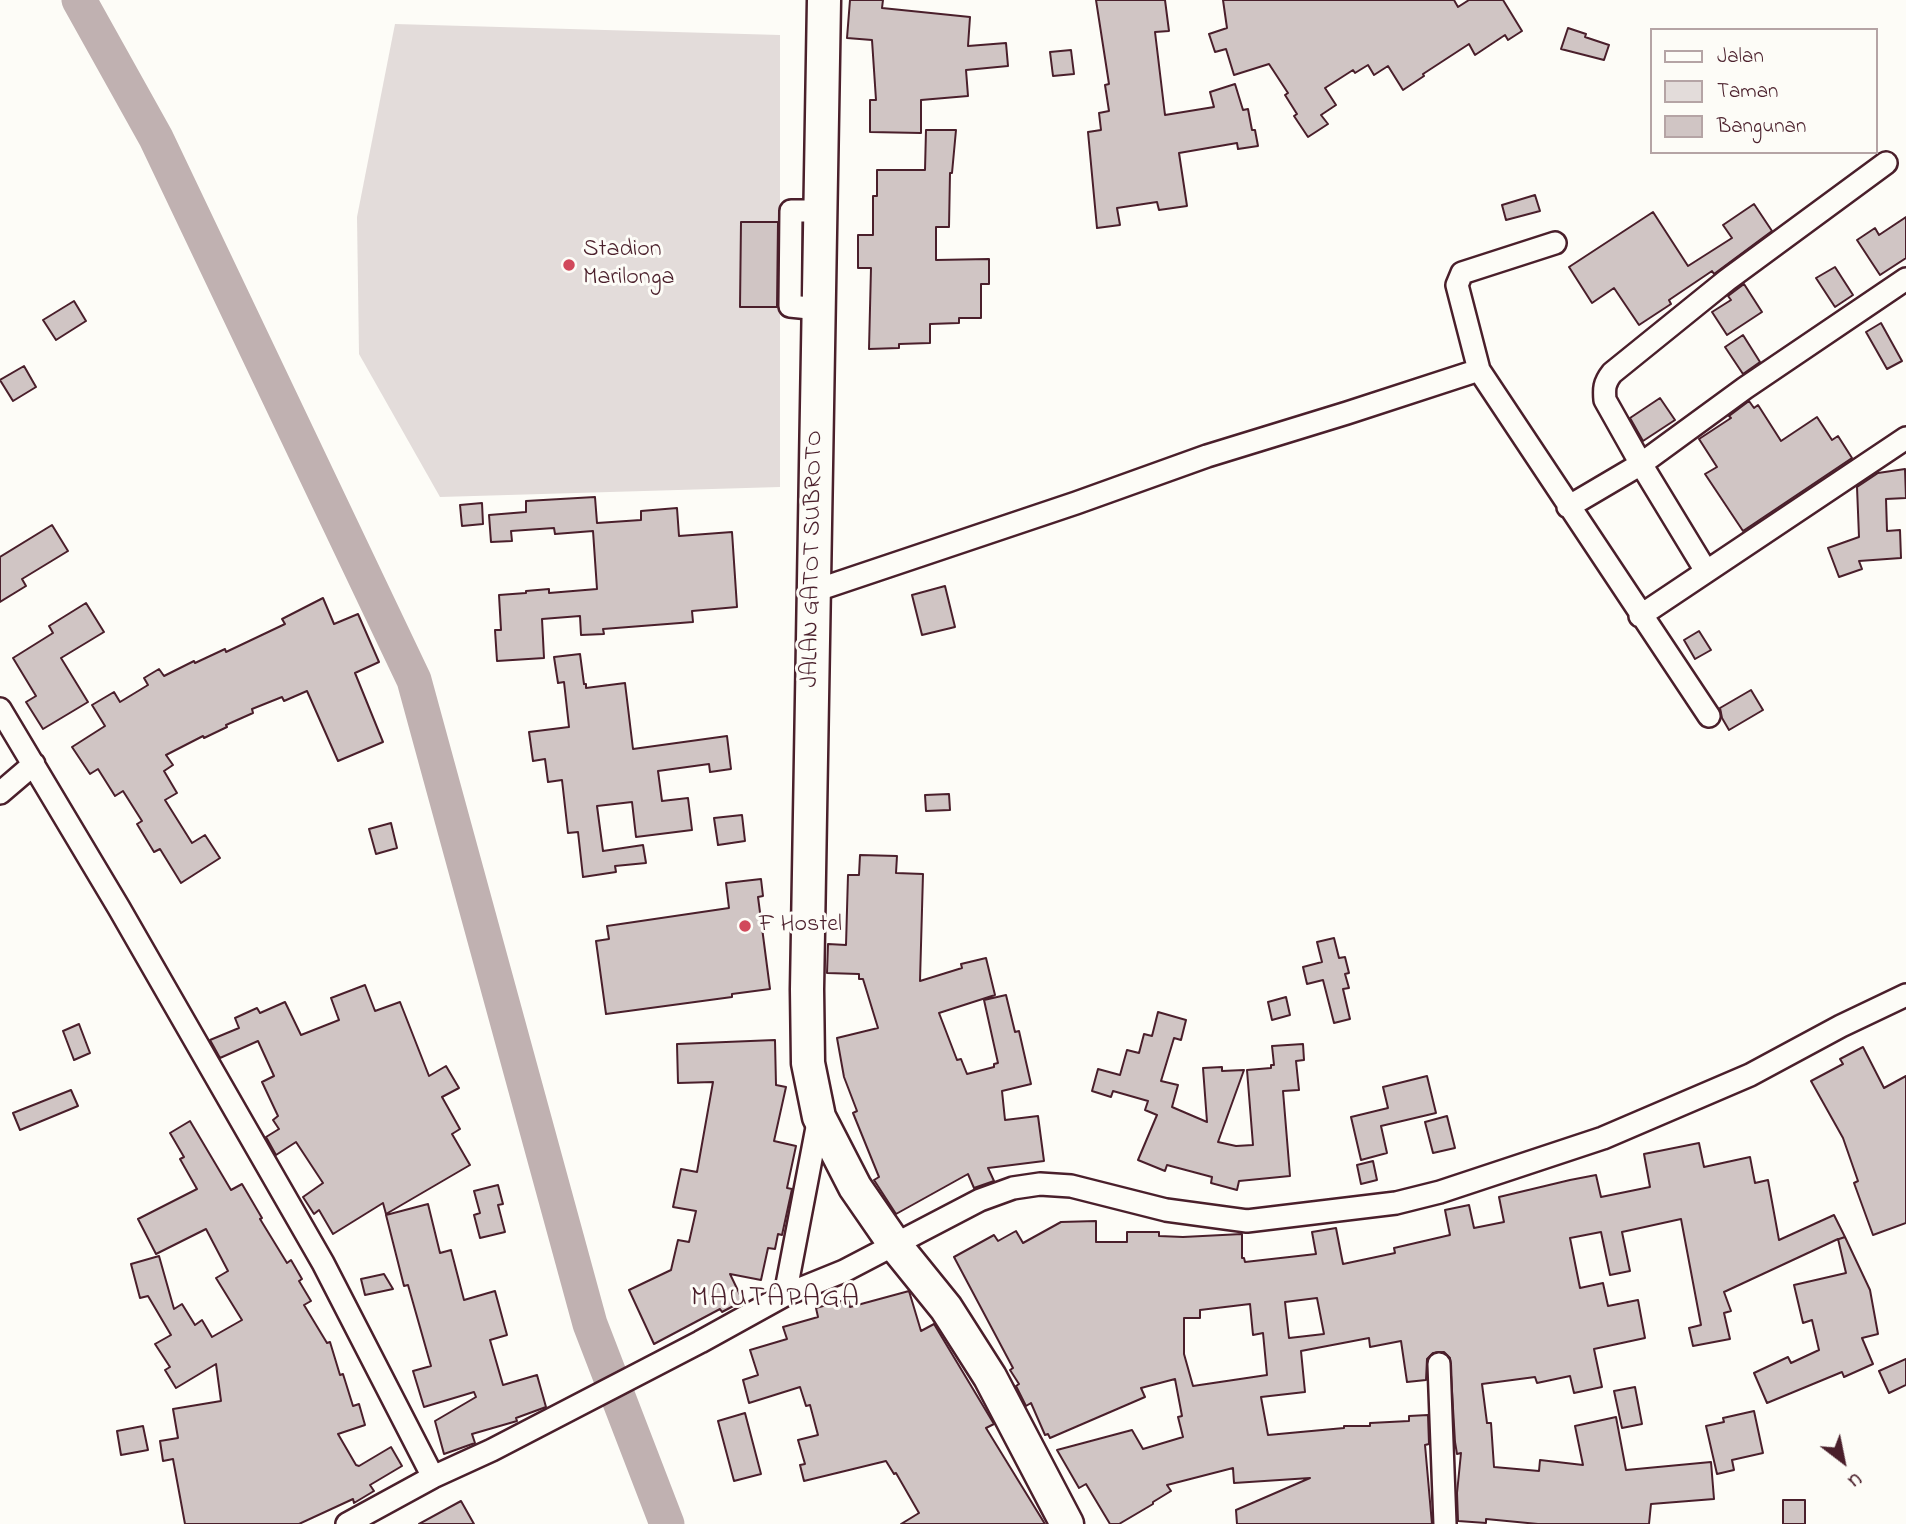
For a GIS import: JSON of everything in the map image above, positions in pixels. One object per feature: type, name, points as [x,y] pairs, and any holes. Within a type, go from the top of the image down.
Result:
[{"type":"highway","name":"JALAN GATOT SUBROTO","points":[[824,0],[808,1063],[819,1117],[855,1187],[895,1245],[946,1308],[990,1377],[1068,1524]]},
{"type":"street","points":[[1706,572],[1605,400],[1604,388],[1612,373],[1727,280],[1885,163]]},
{"type":"street","points":[[1555,243],[1462,273],[1457,285],[1479,370],[1640,616],[1709,716]]},
{"type":"street","points":[[1568,507],[1641,464],[1755,381],[1906,279]]},
{"type":"street","points":[[814,592],[1207,456],[1479,370]]},
{"type":"street","points":[[1640,616],[1906,438]]},
{"type":"street","points":[[0,709],[323,1263],[433,1477]]},
{"type":"street","points":[[0,793],[34,764]]},
{"type":"street","points":[[347,1524],[433,1477],[492,1450],[700,1342],[785,1295],[844,1271],[980,1200],[1013,1188],[1040,1184],[1071,1186],[1166,1210],[1247,1221],[1351,1210],[1429,1195],[1527,1165],[1663,1113],[1750,1075],[1906,995]]},
{"type":"street","points":[[785,1295],[819,1117]]},
{"type":"street","points":[[1438,1364],[1445,1524]]},
{"type":"green space","name":"Stadion Marilonga","points":[[395,24],[780,35],[780,487],[440,497],[359,354],[357,217]]},
{"type":"building","points":[[850,0],[883,0],[882,8],[970,17],[968,46],[1006,43],[1008,66],[966,70],[968,96],[921,100],[921,133],[870,132],[870,100],[876,100],[872,40],[847,38]]},
{"type":"building","points":[[1096,0],[1165,0],[1169,31],[1155,32],[1165,115],[1214,107],[1210,92],[1235,84],[1243,110],[1248,109],[1258,146],[1238,149],[1237,143],[1179,153],[1187,206],[1159,210],[1157,202],[1117,208],[1120,225],[1097,228],[1088,132],[1101,130],[1099,113],[1109,111],[1105,85],[1109,84]]},
{"type":"building","points":[[1223,0],[1454,0],[1458,7],[1469,0],[1503,0],[1522,31],[1508,40],[1505,35],[1475,55],[1469,44],[1403,90],[1388,66],[1374,75],[1368,65],[1355,73],[1353,70],[1325,88],[1336,105],[1321,115],[1328,124],[1308,137],[1294,116],[1297,114],[1285,95],[1288,93],[1269,64],[1234,75],[1226,49],[1215,52],[1209,34],[1227,28]]},
{"type":"building","points":[[1568,28],[1609,45],[1604,60],[1561,49]]},
{"type":"building","points":[[1071,50],[1074,74],[1053,76],[1050,52]]},
{"type":"building","points":[[926,130],[956,130],[950,173],[949,227],[936,227],[936,260],[989,259],[989,284],[981,284],[981,318],[959,318],[959,323],[930,324],[930,343],[869,349],[871,268],[858,268],[858,235],[873,235],[873,196],[877,196],[877,170],[925,170]]},
{"type":"building","points":[[1535,195],[1540,211],[1506,220],[1502,205]]},
{"type":"building","points":[[1754,204],[1772,231],[1714,274],[1712,271],[1669,300],[1671,304],[1639,325],[1614,288],[1592,303],[1569,267],[1653,212],[1688,266],[1732,238],[1723,225]]},
{"type":"building","points":[[1906,217],[1906,258],[1880,275],[1857,240],[1875,228],[1879,235]]},
{"type":"building","points":[[741,222],[778,222],[777,307],[740,307]]},
{"type":"building","points":[[1835,267],[1853,295],[1835,307],[1816,278]]},
{"type":"building","points":[[1744,284],[1762,312],[1727,335],[1712,312],[1731,300],[1728,296]]},
{"type":"building","points":[[74,301],[86,321],[56,340],[43,320]]},
{"type":"building","points":[[1881,323],[1902,361],[1887,369],[1866,332]]},
{"type":"building","points":[[1743,335],[1760,362],[1743,374],[1725,347]]},
{"type":"building","points":[[24,366],[36,387],[13,401],[0,380]]},
{"type":"building","points":[[1660,398],[1675,420],[1643,441],[1630,418]]},
{"type":"building","points":[[1749,401],[1754,408],[1758,405],[1781,441],[1817,417],[1832,440],[1838,436],[1852,458],[1743,531],[1705,474],[1717,467],[1699,439],[1731,418],[1729,416]]},
{"type":"building","points":[[1905,469],[1906,498],[1886,499],[1887,531],[1900,530],[1901,558],[1859,561],[1862,569],[1839,577],[1828,548],[1859,537],[1857,487],[1878,473]]},
{"type":"building","points":[[595,497],[597,523],[641,520],[641,511],[677,508],[679,536],[732,532],[737,607],[692,611],[693,622],[603,629],[604,634],[581,635],[580,616],[542,619],[544,658],[497,661],[495,630],[501,630],[499,595],[549,589],[549,593],[597,589],[593,531],[555,534],[554,528],[511,531],[512,541],[491,542],[489,515],[526,512],[526,501]]},
{"type":"building","points":[[482,503],[483,524],[462,526],[460,505]]},
{"type":"building","points":[[52,525],[68,551],[22,579],[26,586],[0,602],[0,557]]},
{"type":"building","points":[[945,586],[955,627],[922,635],[912,595]]},
{"type":"building","points":[[323,598],[334,624],[358,614],[379,662],[355,673],[383,742],[338,761],[307,691],[284,701],[282,697],[252,709],[253,713],[226,725],[227,727],[166,755],[173,765],[164,771],[177,793],[165,800],[192,843],[205,835],[220,858],[181,883],[160,849],[154,852],[137,824],[142,821],[123,791],[115,796],[98,769],[90,774],[72,747],[105,726],[92,705],[114,692],[120,702],[148,685],[144,678],[159,669],[164,676],[225,649],[226,652],[285,624],[282,619]]},
{"type":"building","points":[[86,603],[104,632],[61,658],[88,702],[43,729],[26,702],[36,696],[13,658],[53,633],[49,626]]},
{"type":"building","points":[[1699,631],[1711,650],[1695,659],[1684,640]]},
{"type":"building","points":[[580,654],[586,688],[625,683],[633,749],[727,736],[731,769],[710,772],[709,764],[658,771],[662,801],[688,798],[692,830],[636,837],[632,802],[597,806],[603,851],[643,845],[646,863],[615,866],[616,872],[583,877],[578,832],[568,833],[562,780],[548,782],[545,759],[533,761],[529,732],[569,727],[564,682],[558,683],[554,657]]},
{"type":"building","points":[[1751,690],[1763,710],[1729,730],[1720,708]]},
{"type":"building","points":[[949,794],[950,810],[926,811],[925,795]]},
{"type":"building","points":[[742,815],[745,841],[718,845],[714,818]]},
{"type":"building","points":[[391,823],[397,848],[376,854],[369,829]]},
{"type":"building","points":[[860,855],[897,856],[896,873],[923,874],[920,981],[962,968],[961,964],[986,958],[995,995],[939,1013],[957,1060],[961,1059],[967,1074],[994,1067],[994,1064],[998,1063],[984,1000],[1006,995],[1015,1032],[1019,1031],[1031,1084],[1002,1091],[1005,1120],[1038,1116],[1044,1161],[988,1168],[994,1181],[974,1188],[968,1174],[896,1214],[874,1180],[879,1177],[853,1113],[857,1111],[844,1077],[837,1038],[878,1028],[863,979],[859,979],[859,974],[827,973],[828,944],[846,945],[848,875],[859,875]]},
{"type":"building","points":[[761,879],[763,896],[758,897],[770,989],[732,994],[732,997],[606,1014],[596,941],[609,939],[607,926],[729,908],[726,883]]},
{"type":"building","points":[[1334,938],[1339,958],[1345,957],[1349,973],[1345,974],[1349,988],[1343,989],[1350,1019],[1334,1023],[1323,980],[1307,984],[1303,967],[1322,962],[1317,942]]},
{"type":"building","points":[[365,985],[375,1011],[400,1002],[429,1076],[446,1066],[459,1088],[442,1097],[460,1129],[452,1134],[470,1165],[386,1214],[383,1203],[333,1234],[319,1210],[314,1214],[303,1197],[323,1183],[296,1142],[276,1155],[266,1137],[279,1129],[273,1120],[278,1116],[262,1082],[274,1076],[258,1041],[220,1058],[210,1040],[239,1028],[235,1018],[257,1008],[260,1013],[285,1002],[301,1035],[339,1020],[331,998]]},
{"type":"building","points":[[1286,997],[1290,1015],[1272,1020],[1268,1002]]},
{"type":"building","points":[[1158,1012],[1186,1020],[1181,1040],[1174,1038],[1161,1081],[1178,1085],[1172,1107],[1207,1122],[1203,1068],[1244,1070],[1218,1142],[1236,1146],[1253,1145],[1247,1070],[1271,1068],[1271,1065],[1274,1065],[1272,1046],[1303,1044],[1304,1060],[1296,1061],[1299,1090],[1283,1091],[1290,1176],[1239,1181],[1237,1190],[1211,1183],[1212,1177],[1167,1165],[1165,1171],[1138,1160],[1157,1115],[1145,1110],[1148,1101],[1113,1091],[1111,1097],[1092,1091],[1098,1069],[1120,1075],[1127,1050],[1139,1053],[1144,1034],[1152,1036]]},
{"type":"building","points":[[79,1024],[90,1053],[74,1060],[63,1031]]},
{"type":"building","points":[[775,1040],[776,1085],[786,1087],[774,1141],[796,1146],[787,1188],[792,1189],[782,1235],[778,1234],[775,1249],[768,1248],[761,1280],[730,1274],[743,1301],[722,1312],[720,1309],[654,1344],[629,1290],[671,1270],[678,1240],[689,1242],[696,1211],[673,1207],[681,1169],[697,1172],[713,1082],[678,1083],[677,1044]]},
{"type":"building","points":[[1863,1047],[1884,1088],[1906,1076],[1906,1223],[1873,1235],[1854,1183],[1858,1181],[1843,1138],[1811,1081],[1843,1064],[1840,1059]]},
{"type":"building","points":[[1427,1076],[1436,1113],[1381,1126],[1387,1153],[1361,1160],[1351,1117],[1388,1108],[1383,1087]]},
{"type":"building","points":[[71,1090],[78,1106],[20,1130],[13,1113]]},
{"type":"building","points":[[1447,1116],[1455,1148],[1433,1153],[1425,1122]]},
{"type":"building","points":[[190,1121],[231,1190],[242,1184],[287,1263],[291,1260],[302,1279],[299,1281],[311,1301],[304,1305],[327,1343],[330,1342],[353,1406],[359,1404],[365,1425],[338,1434],[356,1465],[359,1466],[391,1447],[402,1466],[370,1485],[374,1491],[354,1503],[353,1499],[299,1524],[185,1524],[173,1459],[163,1461],[160,1441],[178,1438],[173,1409],[221,1401],[216,1364],[176,1388],[165,1370],[170,1367],[155,1344],[171,1335],[148,1296],[140,1298],[131,1264],[159,1256],[174,1309],[182,1304],[195,1325],[202,1320],[212,1337],[242,1320],[216,1278],[228,1271],[206,1229],[156,1254],[138,1219],[197,1189],[180,1159],[184,1157],[170,1133]]},
{"type":"building","points":[[1699,1143],[1704,1167],[1750,1157],[1755,1183],[1768,1180],[1779,1240],[1834,1215],[1870,1290],[1878,1334],[1862,1338],[1873,1364],[1844,1377],[1842,1372],[1767,1403],[1754,1373],[1788,1357],[1791,1363],[1819,1350],[1812,1320],[1803,1323],[1794,1285],[1846,1273],[1838,1239],[1724,1292],[1731,1311],[1724,1313],[1730,1339],[1693,1346],[1689,1328],[1701,1325],[1681,1219],[1622,1232],[1630,1271],[1610,1275],[1601,1232],[1570,1238],[1580,1288],[1603,1283],[1608,1306],[1638,1300],[1645,1338],[1594,1349],[1602,1387],[1574,1393],[1570,1376],[1537,1383],[1535,1377],[1482,1384],[1487,1423],[1491,1423],[1494,1467],[1539,1471],[1540,1460],[1583,1465],[1575,1426],[1616,1417],[1626,1470],[1711,1462],[1714,1499],[1651,1504],[1649,1524],[1538,1524],[1486,1519],[1486,1523],[1458,1521],[1457,1493],[1461,1453],[1457,1454],[1455,1442],[1450,1358],[1444,1352],[1433,1353],[1427,1359],[1426,1380],[1407,1382],[1401,1341],[1370,1347],[1369,1338],[1301,1351],[1305,1392],[1261,1397],[1268,1435],[1344,1426],[1370,1426],[1370,1423],[1409,1421],[1409,1416],[1428,1415],[1429,1444],[1425,1445],[1432,1524],[1237,1524],[1236,1510],[1310,1478],[1234,1483],[1233,1468],[1167,1485],[1171,1491],[1153,1504],[1119,1524],[1110,1524],[1086,1484],[1079,1488],[1057,1450],[1132,1430],[1143,1449],[1183,1437],[1178,1417],[1182,1416],[1175,1379],[1141,1388],[1145,1397],[1050,1438],[1048,1434],[1045,1435],[1031,1403],[1026,1406],[1016,1386],[1019,1384],[1010,1370],[1013,1368],[954,1257],[994,1235],[998,1241],[1016,1231],[1023,1243],[1061,1222],[1096,1221],[1096,1242],[1127,1242],[1127,1232],[1159,1232],[1159,1236],[1183,1237],[1242,1234],[1242,1258],[1245,1262],[1316,1254],[1312,1232],[1336,1228],[1343,1264],[1395,1253],[1394,1248],[1450,1235],[1445,1210],[1469,1205],[1474,1228],[1504,1222],[1499,1197],[1570,1180],[1596,1175],[1601,1197],[1650,1187],[1644,1154]],"holes":[[[1317,1298],[1324,1334],[1289,1338],[1285,1302]],[[1250,1304],[1253,1335],[1263,1333],[1267,1375],[1193,1386],[1184,1354],[1184,1318],[1200,1318],[1200,1310]]]},
{"type":"building","points":[[1373,1161],[1377,1180],[1361,1184],[1357,1165]]},
{"type":"building","points":[[498,1185],[503,1204],[498,1205],[505,1232],[480,1238],[474,1215],[480,1213],[474,1191]]},
{"type":"building","points":[[428,1204],[440,1253],[451,1250],[464,1300],[495,1291],[507,1335],[490,1340],[503,1385],[537,1375],[546,1407],[516,1418],[517,1421],[472,1434],[475,1443],[444,1454],[435,1421],[476,1397],[474,1392],[424,1407],[413,1371],[431,1366],[408,1285],[404,1286],[386,1215]]},
{"type":"building","points":[[384,1274],[393,1289],[365,1295],[361,1279]]},
{"type":"building","points":[[909,1291],[921,1331],[934,1324],[994,1424],[986,1428],[1045,1524],[901,1524],[919,1513],[886,1461],[804,1481],[800,1465],[805,1464],[798,1440],[818,1435],[810,1405],[806,1406],[800,1387],[749,1403],[743,1380],[758,1375],[750,1350],[787,1339],[783,1327],[818,1317],[816,1308],[848,1299],[850,1307]]},
{"type":"building","points":[[1906,1359],[1906,1385],[1889,1393],[1879,1371]]},
{"type":"building","points":[[1635,1387],[1642,1424],[1622,1428],[1614,1391]]},
{"type":"building","points":[[1754,1411],[1763,1453],[1732,1460],[1734,1470],[1717,1474],[1706,1426],[1724,1422],[1723,1418]]},
{"type":"building","points":[[745,1413],[761,1474],[734,1481],[718,1421]]},
{"type":"building","points":[[143,1426],[148,1450],[121,1455],[117,1431]]},
{"type":"building","points":[[1783,1500],[1805,1500],[1805,1524],[1783,1524]]},
{"type":"building","points":[[461,1501],[474,1524],[419,1524]]},
{"type":"waterway","points":[[79,0],[156,138],[414,680],[590,1324],[667,1524]]},
{"type":"place","name":"Stadion Marilonga","points":[[569,265]]},
{"type":"place","name":"F Hostel","points":[[745,926]]},
{"type":"district","name":"MAUTAPAGA","points":[[776,1300]]}]
